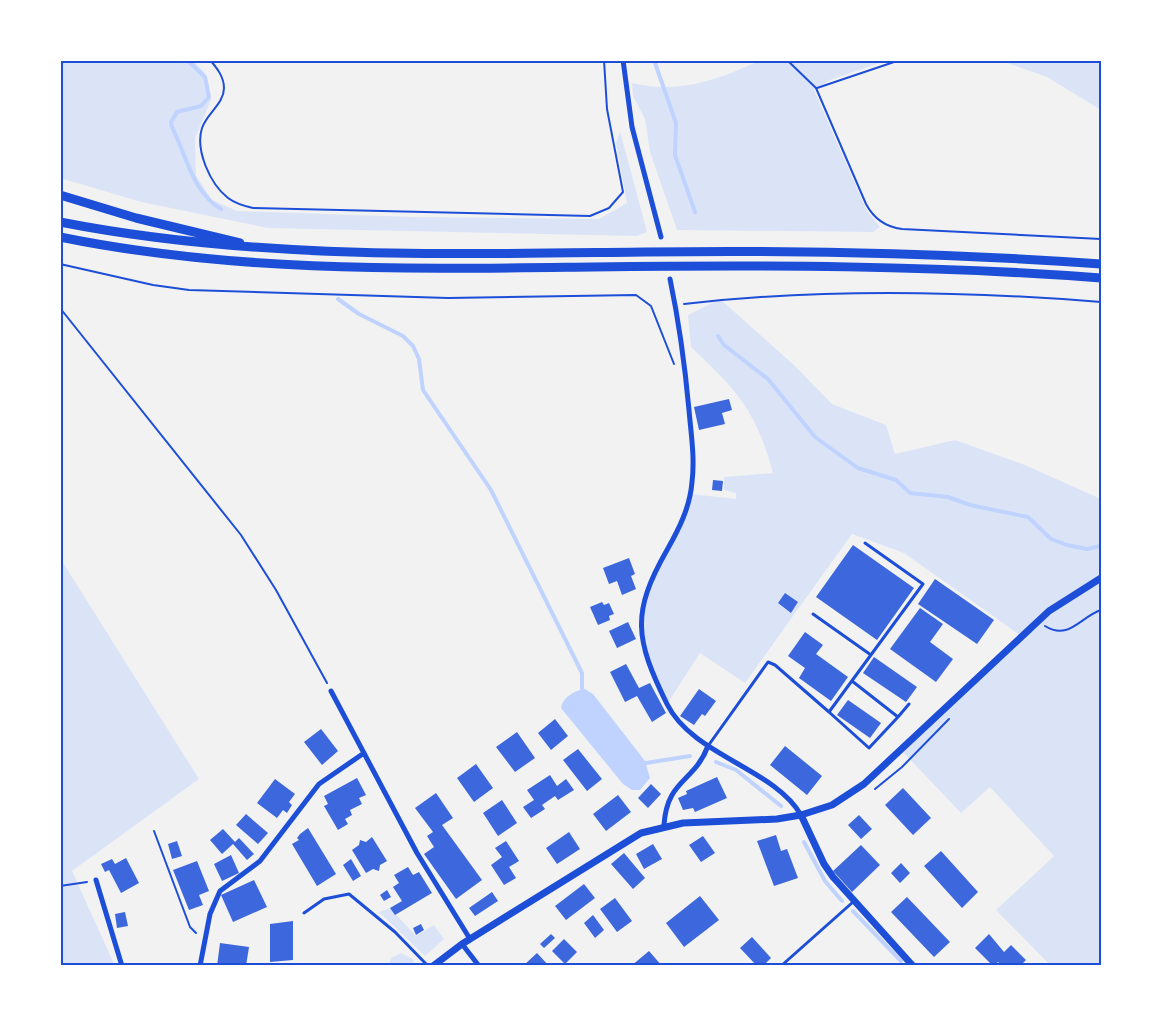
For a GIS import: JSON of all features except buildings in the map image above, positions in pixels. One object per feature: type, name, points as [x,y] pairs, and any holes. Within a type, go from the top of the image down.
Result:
[{"type":"highway","points":[[60,195],[136,218],[266,249]]},
{"type":"highway","points":[[60,222],[141,236],[266,249],[381,254],[860,253],[1101,264]]},
{"type":"highway","points":[[60,237],[175,256],[282,265],[454,268],[840,267],[1101,278]]},
{"type":"street","points":[[623,60],[632,127],[661,237]]},
{"type":"street","points":[[670,279],[685,369],[693,455],[691,494],[682,520],[647,587],[641,612],[641,627],[653,673],[670,710],[684,728],[781,793],[795,805],[824,864],[854,901],[914,965]]},
{"type":"street","points":[[433,966],[462,944],[632,838],[664,825],[777,819],[801,815],[832,805],[864,784],[1038,621],[1061,602],[1101,578]]},
{"type":"street","points":[[331,691],[417,853],[470,939]]},
{"type":"street","points":[[664,825],[668,798],[699,765],[708,746]]},
{"type":"street","points":[[200,966],[210,914],[220,891],[260,861],[319,783],[364,753]]},
{"type":"street","points":[[96,880],[122,966]]},
{"type":"street","points":[[462,944],[479,966]]},
{"type":"lane","points":[[829,712],[923,584],[865,543]]},
{"type":"lane","points":[[813,614],[871,655]]},
{"type":"lane","points":[[708,746],[768,662],[776,665],[869,748],[909,704]]},
{"type":"lane","points":[[852,681],[898,717]]},
{"type":"lane","points":[[304,913],[324,899],[349,894],[395,932],[428,966]]},
{"type":"lane","points":[[781,966],[854,901]]},
{"type":"path","points":[[210,60],[220,73],[225,89],[222,99],[202,129],[200,144],[203,160],[217,186],[239,205],[253,208],[590,216],[609,208],[623,192],[607,109],[604,60]]},
{"type":"path","points":[[787,60],[816,88],[866,204],[875,218],[885,225],[920,230],[1101,239]]},
{"type":"path","points":[[816,88],[900,60]]},
{"type":"path","points":[[60,264],[153,285],[189,290],[448,298],[636,295],[651,306],[673,363],[685,369]]},
{"type":"path","points":[[675,305],[743,299],[897,293],[1004,295],[1101,302]]},
{"type":"path","points":[[60,308],[241,536],[276,590],[331,691]]},
{"type":"path","points":[[1038,621],[1053,630],[1065,632],[1101,610]]},
{"type":"path","points":[[154,831],[189,927],[205,942]]},
{"type":"path","points":[[60,886],[96,880]]},
{"type":"shaded area","points":[[60,60],[193,60],[204,72],[211,100],[195,138],[196,176],[212,200],[237,211],[415,217],[599,219],[627,203],[616,143],[620,131],[647,232],[637,236],[268,228],[141,202],[60,178]]},
{"type":"shaded area","points":[[761,60],[888,60],[830,80],[814,90],[867,211],[880,227],[873,232],[677,230],[650,152],[645,119],[633,96],[632,83],[666,87],[683,86],[729,74]]},
{"type":"shaded area","points":[[999,60],[1101,60],[1101,110],[1047,77]]},
{"type":"shaded area","points":[[720,299],[795,366],[832,404],[886,425],[895,454],[955,440],[1025,465],[1101,499],[1101,966],[1051,966],[996,910],[1054,856],[990,787],[961,813],[901,750],[1021,636],[904,553],[852,534],[745,683],[700,653],[667,704],[648,658],[641,612],[691,494],[736,499],[736,493],[724,490],[724,477],[773,473],[759,433],[743,403],[721,376],[691,347],[688,315]]},
{"type":"shaded area","points":[[60,558],[199,779],[72,871],[115,966],[60,966]]},
{"type":"shaded area","points":[[390,908],[416,936],[434,925],[444,939],[425,956],[379,912]]},
{"type":"shaded area","points":[[401,953],[413,959],[414,966],[389,966],[391,958]]},
{"type":"water","points":[[585,689],[593,694],[645,761],[650,778],[640,790],[632,790],[623,784],[561,708],[570,695]]},
{"type":"waterway","points":[[187,60],[205,77],[209,97],[201,106],[177,112],[171,122],[172,127],[191,173],[211,202],[221,209]]},
{"type":"waterway","points":[[654,60],[676,123],[675,155],[695,212]]},
{"type":"waterway","points":[[338,299],[359,314],[403,336],[413,346],[419,359],[423,390],[491,490],[582,673],[582,689]]},
{"type":"waterway","points":[[718,336],[724,345],[768,379],[815,437],[858,468],[896,480],[910,493],[948,497],[970,505],[1028,517],[1051,539],[1067,545],[1087,549],[1101,546]]},
{"type":"waterway","points":[[646,763],[690,756]]},
{"type":"waterway","points":[[716,762],[736,770],[781,806]]},
{"type":"waterway","points":[[804,842],[825,881],[842,901]]},
{"type":"waterway","points":[[853,911],[901,961]]}]
